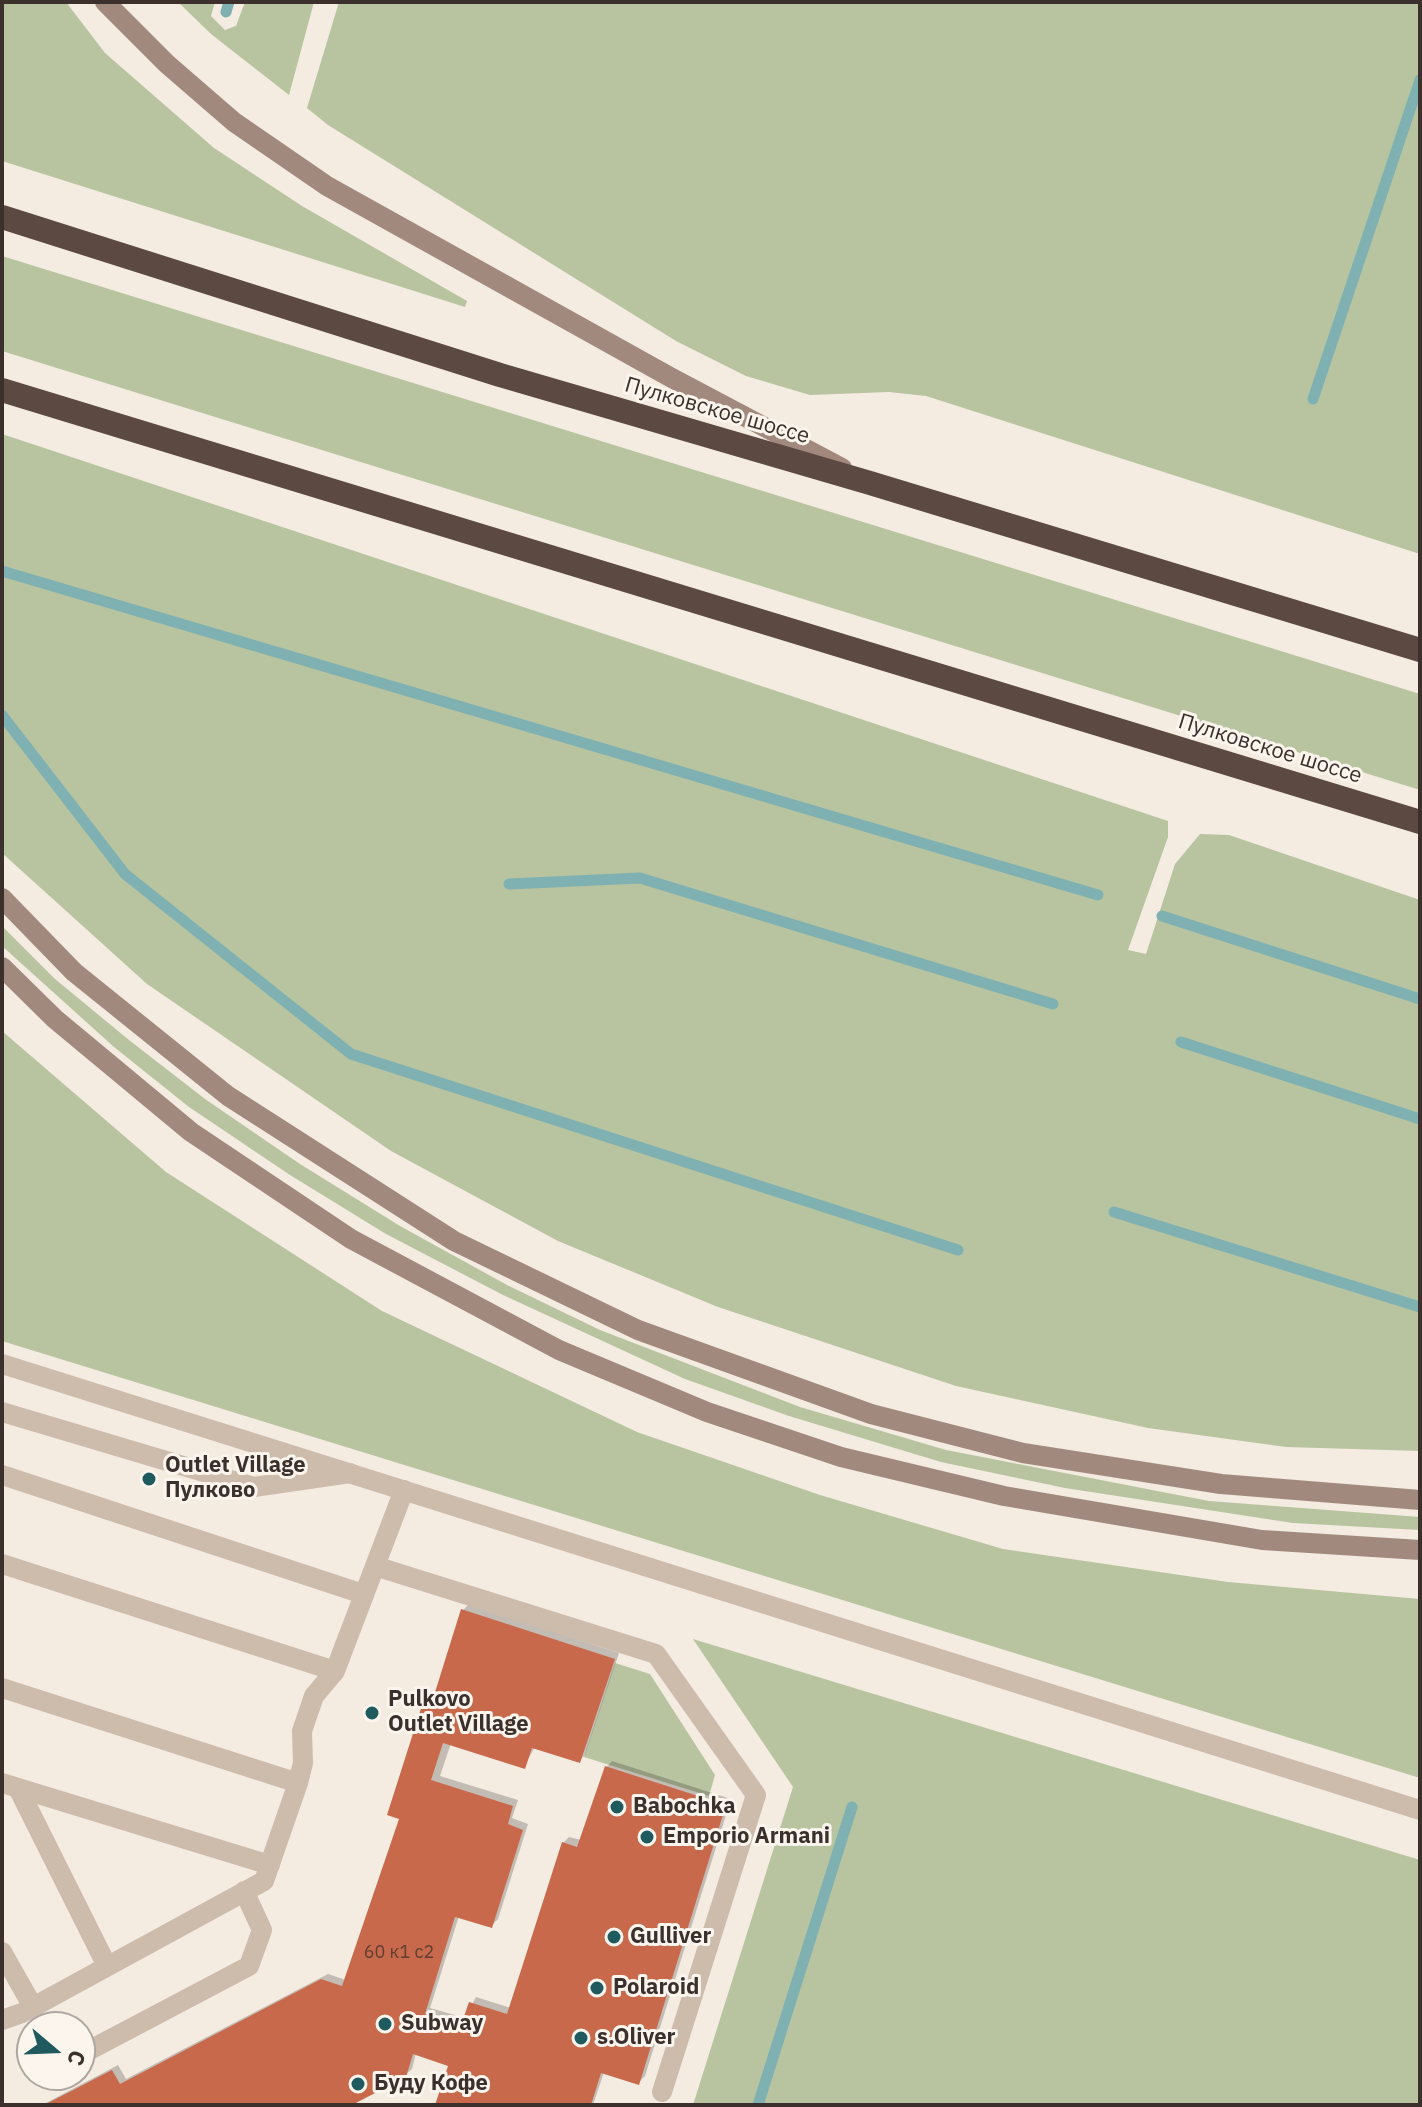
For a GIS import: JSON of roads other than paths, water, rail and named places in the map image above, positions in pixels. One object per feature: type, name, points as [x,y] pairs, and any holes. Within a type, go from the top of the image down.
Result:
[{"type":"highway","name":"Пулковское шоссе","points":[[2,217],[500,375],[870,483],[1420,650]]},
{"type":"highway","name":"Пулковское шоссе","points":[[2,390],[1420,822]]},
{"type":"main road","points":[[105,2],[167,64],[234,122],[327,186],[670,377],[870,483]]},
{"type":"main road","points":[[2,898],[74,972],[228,1096],[454,1241],[638,1330],[871,1414],[1023,1453],[1221,1484],[1420,1500]]},
{"type":"main road","points":[[2,967],[55,1019],[191,1132],[351,1239],[559,1350],[707,1412],[841,1457],[1004,1496],[1262,1540],[1420,1550]]},
{"type":"street","points":[[2,1364],[1420,1810]]},
{"type":"street","points":[[2,1412],[254,1487],[350,1473]]},
{"type":"street","points":[[2,1475],[363,1594]]},
{"type":"street","points":[[32,2011],[107,1966],[264,1881],[298,1783],[303,1763],[302,1731],[314,1696],[335,1671],[363,1594],[378,1567],[404,1490]]},
{"type":"street","points":[[2,1564],[335,1671]]},
{"type":"street","points":[[378,1567],[656,1654],[756,1795],[662,2092]]},
{"type":"street","points":[[2,1688],[298,1783]]},
{"type":"street","points":[[10,1785],[270,1865]]},
{"type":"street","points":[[10,1785],[107,1966]]},
{"type":"street","points":[[96,2047],[249,1966],[262,1930],[244,1891]]},
{"type":"street","points":[[2,1952],[20,2011]]},
{"type":"waterway","points":[[226,12],[229,2]]},
{"type":"waterway","points":[[1313,399],[1420,80]]},
{"type":"waterway","points":[[2,571],[1098,895]]},
{"type":"waterway","points":[[2,715],[125,874],[351,1054],[958,1250]]},
{"type":"waterway","points":[[509,884],[640,878],[1053,1004]]},
{"type":"waterway","points":[[1162,916],[1420,999]]},
{"type":"waterway","points":[[1181,1042],[1420,1119]]},
{"type":"waterway","points":[[1114,1212],[1420,1307]]},
{"type":"waterway","points":[[758,2105],[852,1807]]},
{"type":"place","name":"Outlet Village Пулково","points":[[149,1479]]},
{"type":"place","name":"Pulkovo Outlet Village","points":[[372,1713]]},
{"type":"place","name":"Babochka","points":[[617,1807]]},
{"type":"place","name":"Emporio Armani","points":[[647,1837]]},
{"type":"place","name":"Gulliver","points":[[614,1937]]},
{"type":"place","name":"Polaroid","points":[[597,1988]]},
{"type":"place","name":"Subway","points":[[385,2024]]},
{"type":"place","name":"s.Oliver","points":[[581,2038]]},
{"type":"place","name":"Буду Кофе","points":[[358,2084]]}]
